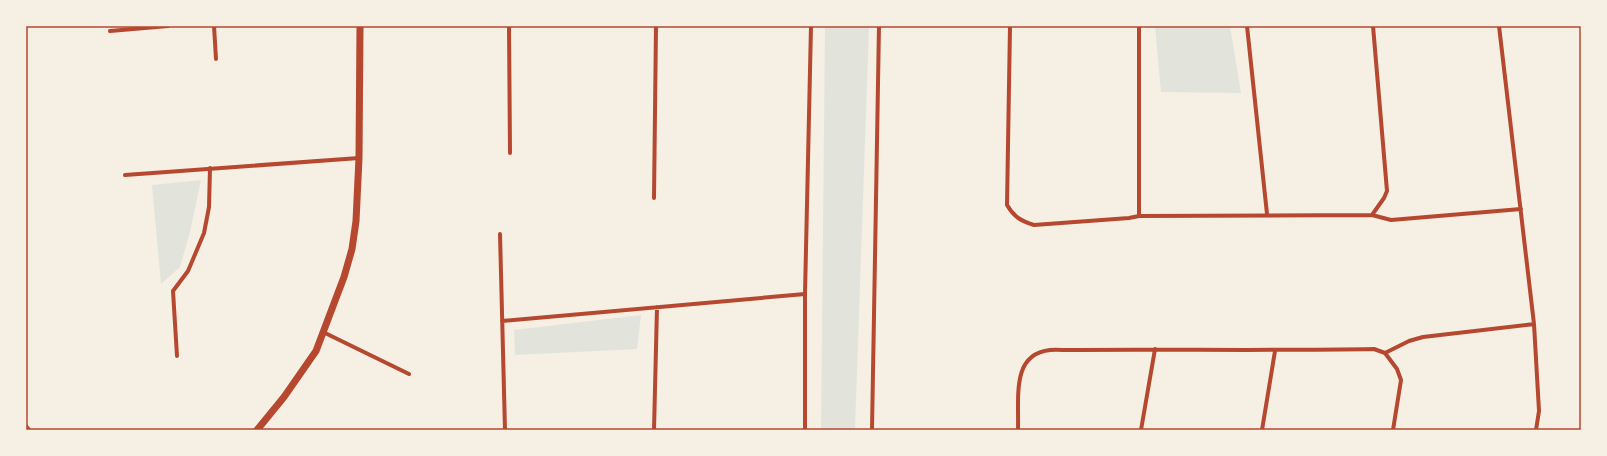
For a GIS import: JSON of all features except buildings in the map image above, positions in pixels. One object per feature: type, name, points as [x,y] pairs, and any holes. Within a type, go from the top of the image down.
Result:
[{"type":"street","points":[[110,31],[168,26]]},
{"type":"street","points":[[214,26],[216,59]]},
{"type":"street","points":[[257,430],[284,397],[316,351],[322,332],[344,278],[352,249],[356,221],[359,158],[360,26]]},
{"type":"street","points":[[509,26],[510,153]]},
{"type":"street","points":[[654,198],[656,26]]},
{"type":"street","points":[[805,430],[805,294],[811,26]]},
{"type":"street","points":[[872,430],[879,26]]},
{"type":"street","points":[[1010,26],[1007,205],[1013,216],[1023,222],[1034,225],[1139,216],[1267,214],[1372,215],[1391,220],[1521,209]]},
{"type":"street","points":[[1139,26],[1139,216]]},
{"type":"street","points":[[1247,26],[1267,214]]},
{"type":"street","points":[[1372,215],[1387,191],[1373,26]]},
{"type":"street","points":[[1499,26],[1534,324],[1539,411],[1536,430]]},
{"type":"street","points":[[124,175],[359,158]]},
{"type":"street","points":[[177,356],[173,291],[188,271],[204,233],[209,206],[210,168]]},
{"type":"street","points":[[500,234],[505,430]]},
{"type":"street","points":[[502,321],[805,294]]},
{"type":"street","points":[[654,430],[657,307]]},
{"type":"street","points":[[1385,353],[1409,341],[1423,337],[1534,324]]},
{"type":"street","points":[[322,332],[409,374]]},
{"type":"street","points":[[1018,430],[1020,376],[1026,362],[1038,351],[1050,349],[1155,349],[1275,351],[1374,350],[1385,353],[1397,368],[1402,380],[1393,430]]},
{"type":"street","points":[[1141,430],[1155,349]]},
{"type":"street","points":[[1262,430],[1275,351]]},
{"type":"street","points":[[26,426],[30,430]]},
{"type":"shaded area","points":[[825,26],[869,26],[855,430],[821,430]]},
{"type":"shaded area","points":[[1155,26],[1230,26],[1241,93],[1161,92]]},
{"type":"shaded area","points":[[201,180],[190,232],[180,267],[161,284],[152,185]]},
{"type":"shaded area","points":[[641,315],[637,349],[515,355],[514,330]]}]
